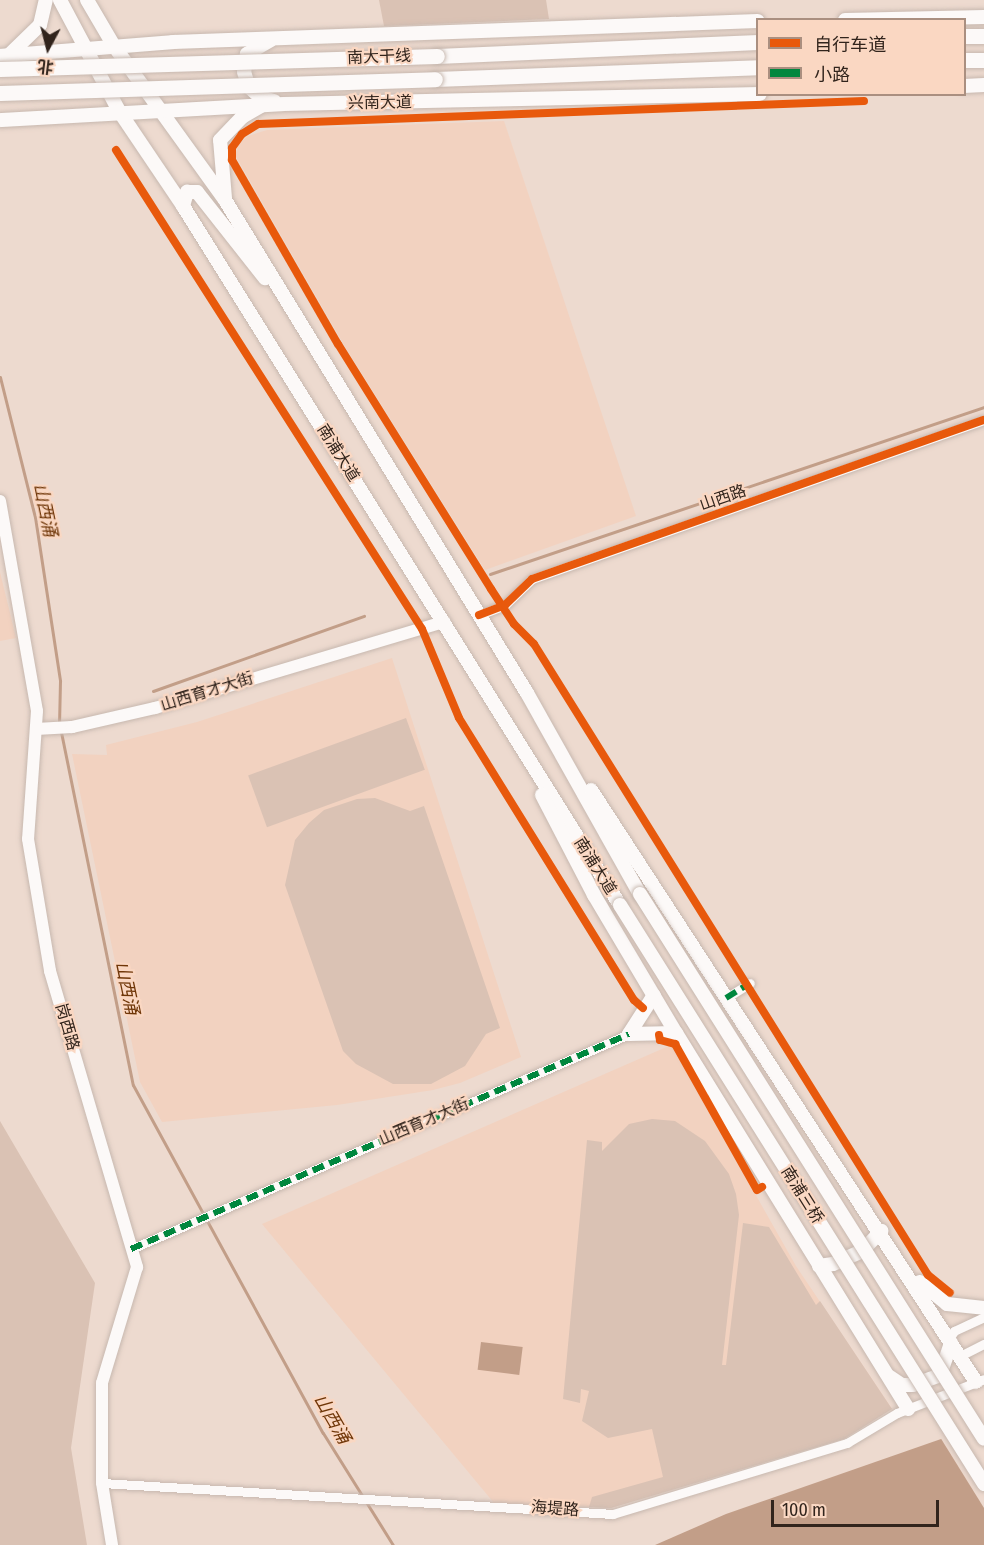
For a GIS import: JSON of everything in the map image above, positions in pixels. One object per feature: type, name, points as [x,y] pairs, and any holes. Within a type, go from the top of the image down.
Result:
[{"type":"highway","points":[[729,43],[756,36]]},
{"type":"highway","points":[[966,36],[984,36]]},
{"type":"highway","name":"南大干线","points":[[0,69],[437,56],[756,42]]},
{"type":"highway","points":[[966,60],[984,60]]},
{"type":"highway","points":[[729,68],[756,75]]},
{"type":"highway","name":"南大干线","points":[[0,93],[756,68]]},
{"type":"main road","points":[[5,56],[40,25],[46,0]]},
{"type":"main road","name":"南浦大道","points":[[60,0],[119,111],[183,206],[620,905]]},
{"type":"main road","name":"南浦大道","points":[[87,0],[114,46],[225,200],[527,693],[640,894]]},
{"type":"main road","points":[[938,18],[984,17]]},
{"type":"main road","points":[[5,56],[86,46],[756,21]]},
{"type":"main road","points":[[276,38],[247,54],[244,72],[249,87],[260,97],[283,104]]},
{"type":"main road","points":[[966,86],[984,85]]},
{"type":"main road","name":"兴南大道","points":[[0,120],[119,111],[283,104],[756,94]]},
{"type":"main road","points":[[225,200],[220,141],[242,117],[263,105]]},
{"type":"main road","points":[[183,206],[187,192],[197,192],[241,251],[286,302]]},
{"type":"main road","points":[[527,693],[894,1250],[932,1296],[947,1304],[984,1308]]},
{"type":"main road","points":[[493,700],[594,895],[676,1033],[908,1409]]},
{"type":"main road","name":"南浦三桥","points":[[640,894],[984,1439]]},
{"type":"main road","name":"南浦三桥","points":[[620,905],[984,1484]]},
{"type":"main road","points":[[629,1034],[654,995]]},
{"type":"main road","points":[[629,1034],[676,1033]]},
{"type":"main road","points":[[819,1266],[833,1264],[862,1251],[880,1231]]},
{"type":"main road","points":[[894,1250],[949,1341],[980,1380]]},
{"type":"main road","points":[[887,1376],[902,1385],[940,1375],[949,1341]]},
{"type":"street","name":"山西路","points":[[479,615],[505,605],[532,579],[984,420]]},
{"type":"street","name":"岗西路","points":[[0,501],[37,711],[28,839],[50,971],[136,1267],[102,1383],[102,1483],[112,1545]]},
{"type":"street","name":"山西育才大街","points":[[36,729],[72,727],[155,708],[444,622]]},
{"type":"street","points":[[726,998],[750,983]]},
{"type":"street","name":"山西育才大街","points":[[131,1249],[629,1034]]},
{"type":"street","points":[[949,1341],[954,1332],[984,1317]]},
{"type":"street","points":[[960,1356],[984,1344]]},
{"type":"street","name":"海堤路","points":[[102,1483],[384,1502],[499,1505],[613,1514],[847,1443],[908,1409],[980,1380]]},
{"type":"shaded area","points":[[379,0],[546,0],[549,19],[384,26]]},
{"type":"shaded area","points":[[504,121],[636,516],[485,570],[344,345],[235,155],[239,144],[248,136],[267,130]]},
{"type":"shaded area","points":[[0,572],[16,638],[0,641]]},
{"type":"shaded area","points":[[392,658],[521,1057],[460,1083],[433,1090],[337,1105],[162,1122],[140,1082],[72,754],[107,755],[106,745],[197,722]]},
{"type":"shaded area","points":[[406,718],[425,770],[267,827],[248,775]]},
{"type":"shaded area","points":[[375,798],[410,811],[424,806],[500,1028],[486,1034],[465,1066],[431,1084],[393,1084],[356,1064],[343,1051],[285,885],[295,840],[309,823],[324,810],[357,799]]},
{"type":"shaded area","points":[[671,1045],[796,1266],[892,1409],[611,1508],[494,1503],[262,1224]]},
{"type":"shaded area","points":[[652,1119],[675,1121],[705,1141],[729,1174],[736,1194],[739,1215],[722,1365],[726,1365],[743,1223],[769,1227],[816,1305],[820,1301],[892,1409],[844,1439],[611,1508],[589,1507],[592,1497],[663,1477],[652,1429],[608,1438],[582,1421],[589,1391],[581,1389],[580,1403],[563,1399],[587,1140],[602,1142],[602,1151],[629,1124]]},
{"type":"shaded area","points":[[0,1121],[95,1283],[71,1448],[87,1545],[0,1545]]},
{"type":"shaded area","points":[[481,1342],[523,1347],[519,1375],[478,1370]]},
{"type":"shaded area","points":[[984,1424],[984,1545],[655,1545],[726,1514]]},
{"type":"pier","points":[[984,1423],[984,1508],[940,1437]]},
{"type":"waterway","name":"山西涌","points":[[0,377],[35,517],[60,681],[59,725]]},
{"type":"waterway","points":[[490,574],[984,407]]},
{"type":"waterway","points":[[153,691],[364,616]]},
{"type":"waterway","name":"山西涌","points":[[61,732],[133,1085],[323,1433],[393,1545]]},
{"type":"marked path","points":[[726,998],[750,983]]},
{"type":"marked path","points":[[131,1249],[629,1034]]},
{"type":"cycle path","points":[[864,101],[258,124],[242,134],[232,148],[232,160],[338,344],[491,589],[514,624],[534,644],[928,1275],[950,1293]]},
{"type":"cycle path","points":[[116,150],[422,629],[459,718],[634,1000],[643,1008]]},
{"type":"cycle path","points":[[479,615],[505,605],[532,579],[984,420]]},
{"type":"cycle path","points":[[659,1035],[660,1040],[675,1044],[757,1190],[762,1187]]}]
